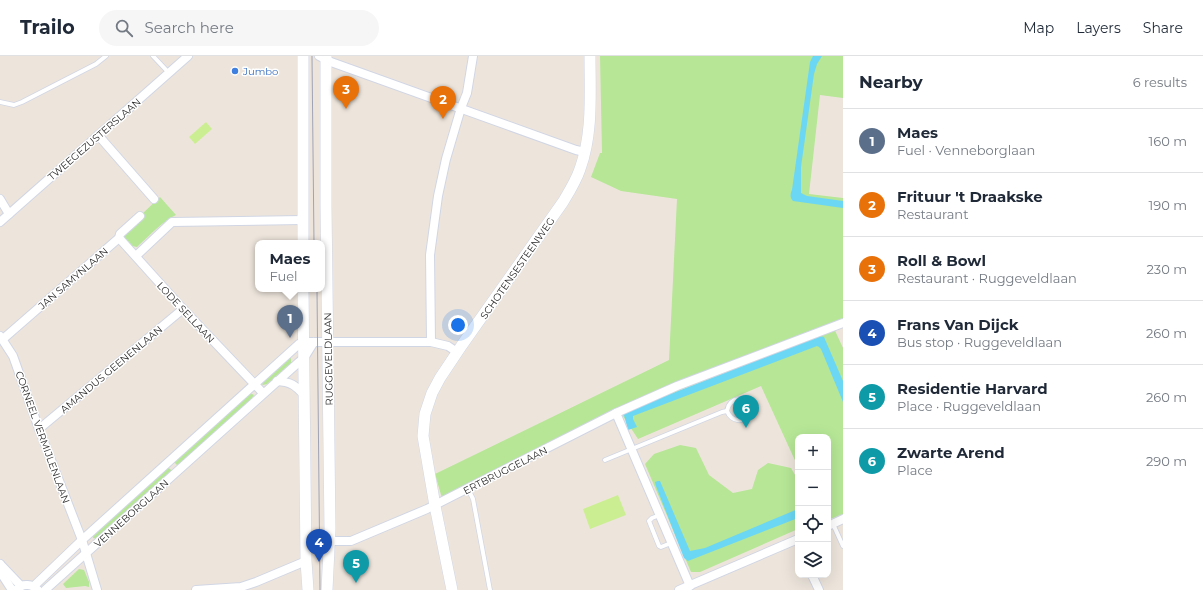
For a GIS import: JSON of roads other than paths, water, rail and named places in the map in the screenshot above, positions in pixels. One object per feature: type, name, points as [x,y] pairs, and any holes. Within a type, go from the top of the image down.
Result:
[{"type":"street","name":"TWEEGEZUSTERSLAAN","points":[[0,222],[188,56]]},
{"type":"street","points":[[303,56],[303,240]]},
{"type":"street","points":[[431,342],[430,256],[437,203],[446,159],[467,93],[473,56]]},
{"type":"street","name":"SCHOTENSESTEENWEG","points":[[452,590],[423,436],[425,414],[432,392],[440,378],[563,202],[580,171],[586,152],[590,122],[590,56]]},
{"type":"street","points":[[324,57],[576,150],[586,152]]},
{"type":"street","name":"RUGGEVELDLAAN","points":[[324,57],[328,342],[329,541],[327,590]]},
{"type":"street","points":[[98,135],[154,199]]},
{"type":"street","points":[[0,199],[9,214]]},
{"type":"street","name":"JAN SAMYNLAAN","points":[[2,338],[118,238],[120,234],[140,216]]},
{"type":"street","points":[[136,256],[172,222],[302,220]]},
{"type":"street","name":"LODE SELLAAN","points":[[118,238],[255,384]]},
{"type":"street","points":[[303,292],[309,342],[304,358],[306,561],[308,590]]},
{"type":"street","name":"AMANDUS GEENENLAAN","points":[[39,429],[183,309]]},
{"type":"street","name":"ERTBRUGGELAAN","points":[[329,541],[351,541],[435,506],[616,413],[677,386],[843,323]]},
{"type":"street","name":"CORNEEL VERMIJLENLAAN","points":[[2,338],[14,356],[39,429],[82,540]]},
{"type":"street","points":[[309,342],[431,342],[448,346],[457,352]]},
{"type":"street","name":"VENNEBORGLAAN","points":[[18,588],[27,584],[36,588],[82,540],[168,462],[299,344],[309,342]]},
{"type":"street","name":"VENNEBORGLAAN","points":[[45,590],[304,358]]},
{"type":"street","points":[[277,381],[290,383],[304,395]]},
{"type":"street","points":[[255,384],[263,394]]},
{"type":"street","points":[[616,413],[690,586]]},
{"type":"street","name":"VENNEBORGLAAN","points":[[168,462],[178,472]]},
{"type":"street","points":[[831,525],[843,519]]},
{"type":"street","name":"VENNEBORGLAAN","points":[[82,540],[85,555],[97,590]]},
{"type":"street","points":[[679,590],[795,541]]},
{"type":"street","points":[[196,590],[241,587],[306,561]]},
{"type":"street","points":[[0,564],[18,588]]},
{"type":"street","points":[[0,564],[1,573],[12,590]]},
{"type":"street","points":[[813,578],[819,590]]},
{"type":"lane","points":[[0,102],[14,105],[22,102],[96,64],[106,56]]},
{"type":"lane","points":[[153,56],[169,74]]},
{"type":"lane","points":[[739,399],[745,400],[750,404],[751,408],[750,414],[739,420],[732,418],[727,411],[728,405],[739,399]]},
{"type":"lane","points":[[605,460],[727,411]]},
{"type":"lane","points":[[468,489],[473,499],[490,590]]},
{"type":"lane","points":[[660,515],[649,521],[659,546],[663,547],[671,543]]},
{"type":"lane","points":[[831,527],[843,546]]},
{"type":"water","points":[[813,56],[822,56],[817,64],[814,74],[801,167],[801,193],[807,196],[843,201],[843,208],[793,201],[791,197],[810,62]]},
{"type":"water","points":[[819,336],[824,337],[843,381],[843,402],[821,349],[817,346],[633,416],[637,427],[628,430],[624,415],[627,411]]},
{"type":"water","points":[[660,481],[690,551],[705,548],[795,510],[795,519],[688,561],[684,558],[655,482]]},
{"type":"tram line","points":[[312,56],[314,240]]},
{"type":"tram line","points":[[317,292],[320,590]]},
{"type":"place","name":"Jumbo","points":[[235,71]]},
{"type":"place","name":"Roll & Bowl","points":[[346,109]]},
{"type":"place","name":"Frituur 't Draakske","points":[[443,119]]},
{"type":"place","name":"Maes","points":[[290,338]]},
{"type":"place","name":"Zwarte Arend","points":[[746,428]]},
{"type":"place","name":"Frans Van Dijck","points":[[319,562]]},
{"type":"place","name":"Residentie Harvard","points":[[356,583]]}]
